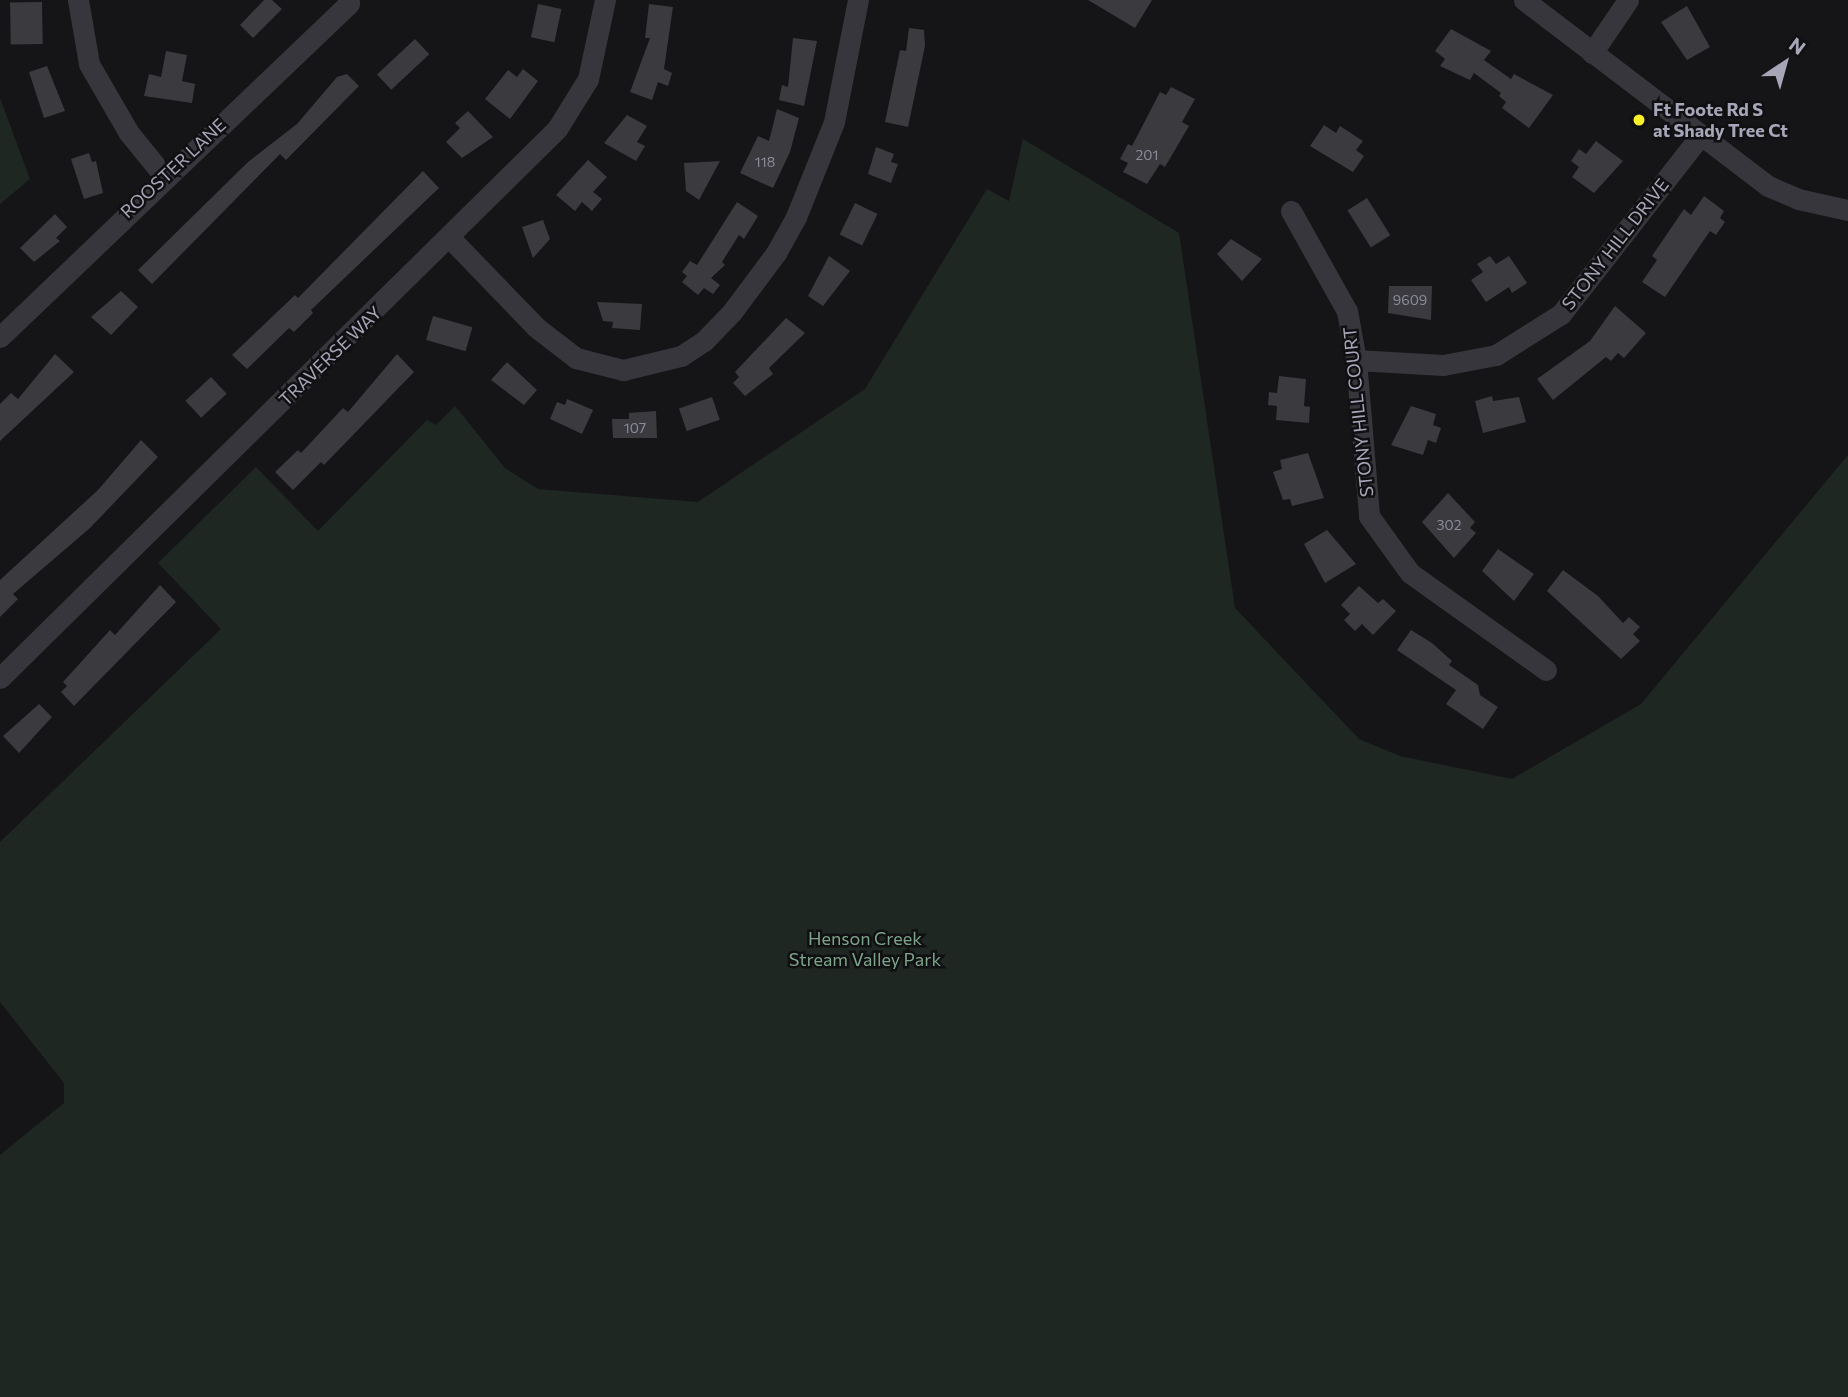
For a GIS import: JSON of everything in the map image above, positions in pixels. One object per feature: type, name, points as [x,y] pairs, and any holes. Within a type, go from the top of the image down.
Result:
[{"type":"street","points":[[78,0],[89,64],[129,133],[164,176]]},
{"type":"street","name":"TRAVERSE WAY","points":[[0,678],[450,238],[557,129],[576,101],[596,57],[605,0]]},
{"type":"street","points":[[450,238],[537,328],[576,358],[624,370],[681,356],[719,328],[776,253],[796,217],[837,110],[858,0]]},
{"type":"street","points":[[1524,0],[1768,186],[1798,199],[1848,210]]},
{"type":"street","points":[[1592,53],[1628,0]]},
{"type":"street","name":"ROOSTER LANE","points":[[0,337],[164,176],[349,3]]},
{"type":"street","name":"STONY HILL DRIVE","points":[[1356,360],[1443,365],[1496,355],[1561,314],[1700,136]]},
{"type":"street","name":"STONY HILL COURT","points":[[1291,211],[1347,311],[1356,360],[1368,516],[1410,573],[1546,670]]},
{"type":"green space","points":[[0,98],[30,179],[0,204]]},
{"type":"green space","name":"Henson Creek Stream Valley Park","points":[[1023,139],[1179,233],[1235,608],[1359,739],[1400,756],[1512,779],[1641,704],[1848,455],[1848,1397],[0,1397],[0,1155],[64,1103],[64,1083],[0,1002],[0,842],[221,629],[158,563],[256,467],[318,531],[427,420],[436,425],[455,406],[505,468],[538,489],[698,502],[865,389],[987,189],[1009,201]]},
{"type":"building","points":[[264,0],[272,0],[282,9],[253,38],[240,25]]},
{"type":"building","points":[[1088,0],[1152,0],[1135,28]]},
{"type":"building","points":[[42,2],[43,44],[11,45],[10,3]]},
{"type":"building","points":[[538,4],[561,9],[554,42],[531,37]]},
{"type":"building","points":[[649,4],[673,7],[664,69],[672,73],[668,86],[658,82],[652,100],[630,92],[650,38],[645,38]]},
{"type":"building","points":[[1687,6],[1710,47],[1687,60],[1661,22]]},
{"type":"building","points":[[909,28],[924,30],[925,46],[908,127],[885,122],[900,50],[906,51]]},
{"type":"building","points":[[1451,29],[1491,51],[1484,60],[1511,79],[1514,74],[1553,95],[1529,128],[1502,108],[1506,102],[1499,96],[1501,93],[1474,73],[1470,80],[1440,66],[1445,59],[1435,51]]},
{"type":"building","points":[[793,38],[817,41],[804,106],[779,100],[782,85],[788,87]]},
{"type":"building","points":[[415,39],[429,54],[391,90],[377,74]]},
{"type":"building","points":[[166,51],[187,55],[182,81],[195,84],[192,103],[144,96],[149,74],[161,77]]},
{"type":"building","points":[[47,66],[65,111],[44,118],[29,72]]},
{"type":"building","points":[[523,69],[538,81],[510,119],[485,99],[508,70],[517,77]]},
{"type":"building","points":[[347,74],[359,86],[286,160],[280,154],[152,284],[138,270],[248,162],[297,124],[337,77]]},
{"type":"building","points":[[1171,87],[1195,99],[1182,122],[1189,126],[1165,167],[1160,164],[1147,184],[1123,172],[1128,163],[1120,159],[1128,144],[1132,146],[1160,92],[1166,95]]},
{"type":"building","points":[[777,109],[799,118],[790,152],[773,188],[740,173],[758,136],[769,141]]},
{"type":"building","points":[[468,111],[493,137],[462,158],[446,142],[460,128],[455,123]]},
{"type":"building","points":[[627,115],[647,126],[637,142],[645,146],[636,161],[604,143]]},
{"type":"building","points":[[1324,125],[1336,133],[1340,126],[1363,141],[1356,150],[1364,156],[1353,172],[1310,146]]},
{"type":"building","points":[[1596,141],[1623,161],[1594,193],[1572,177],[1579,167],[1571,161],[1579,149],[1586,154]]},
{"type":"building","points":[[876,147],[894,154],[891,162],[898,164],[891,183],[868,174]]},
{"type":"building","points":[[89,153],[92,162],[96,161],[103,193],[84,199],[71,159]]},
{"type":"building","points":[[588,160],[607,177],[593,192],[602,199],[592,211],[582,202],[575,211],[556,195]]},
{"type":"building","points":[[720,161],[699,200],[686,191],[684,163]]},
{"type":"building","points":[[423,171],[439,188],[311,310],[313,313],[294,332],[289,328],[247,369],[232,355],[295,295],[298,298]]},
{"type":"building","points":[[1704,196],[1724,211],[1720,218],[1725,222],[1716,235],[1710,231],[1665,297],[1642,282],[1657,260],[1652,256],[1684,209],[1691,215]]},
{"type":"building","points":[[1367,198],[1390,235],[1371,248],[1347,210]]},
{"type":"building","points":[[737,202],[758,216],[744,239],[739,235],[722,262],[725,265],[711,278],[720,285],[713,294],[704,288],[698,295],[682,282],[687,276],[682,272],[690,261],[697,265]]},
{"type":"building","points":[[855,203],[877,214],[862,245],[840,234]]},
{"type":"building","points":[[55,214],[67,227],[56,238],[60,241],[34,262],[20,248]]},
{"type":"building","points":[[543,220],[550,239],[533,258],[522,227]]},
{"type":"building","points":[[1231,239],[1262,259],[1242,281],[1217,254]]},
{"type":"building","points":[[829,256],[850,271],[823,306],[808,296]]},
{"type":"building","points":[[1490,256],[1496,264],[1509,256],[1527,283],[1512,293],[1509,287],[1486,302],[1471,280],[1483,272],[1477,264]]},
{"type":"building","points":[[1389,286],[1432,286],[1431,320],[1388,313]]},
{"type":"building","points":[[121,291],[138,307],[111,335],[91,317]]},
{"type":"building","points":[[597,302],[642,304],[640,330],[612,328],[613,322],[603,321]]},
{"type":"building","points":[[1615,306],[1646,333],[1624,358],[1618,353],[1611,361],[1606,357],[1553,400],[1537,379],[1590,341]]},
{"type":"building","points":[[433,316],[472,327],[466,351],[426,340]]},
{"type":"building","points":[[786,318],[805,333],[769,368],[773,374],[745,396],[733,383],[739,377],[735,372]]},
{"type":"building","points":[[55,354],[74,372],[0,441],[0,404],[11,393],[18,399]]},
{"type":"building","points":[[397,354],[414,372],[324,465],[321,462],[293,490],[275,472],[298,450],[301,453],[343,408],[348,412]]},
{"type":"building","points":[[507,362],[537,390],[524,405],[491,380]]},
{"type":"building","points":[[1279,376],[1306,379],[1304,406],[1310,407],[1309,423],[1276,420],[1277,406],[1268,405],[1269,392],[1277,393]]},
{"type":"building","points":[[211,377],[227,394],[201,418],[185,401]]},
{"type":"building","points":[[1492,396],[1493,401],[1519,397],[1526,422],[1483,433],[1475,401]]},
{"type":"building","points":[[712,397],[720,420],[687,431],[679,408]]},
{"type":"building","points":[[567,399],[593,410],[582,434],[550,419],[557,402],[565,405]]},
{"type":"building","points":[[1411,406],[1436,414],[1433,425],[1441,428],[1436,443],[1428,440],[1423,455],[1391,445]]},
{"type":"building","points":[[656,411],[657,438],[613,438],[612,419],[629,419],[629,413]]},
{"type":"building","points":[[141,440],[158,457],[90,528],[13,594],[18,599],[0,617],[0,580],[98,490]]},
{"type":"building","points":[[1308,453],[1324,498],[1292,506],[1290,499],[1283,500],[1273,472],[1282,469],[1280,460]]},
{"type":"building","points":[[1448,493],[1475,522],[1470,528],[1476,533],[1454,558],[1422,522]]},
{"type":"building","points":[[1327,530],[1356,564],[1325,583],[1304,544]]},
{"type":"building","points":[[1498,549],[1534,574],[1514,601],[1482,571]]},
{"type":"building","points":[[1563,570],[1598,596],[1623,623],[1629,617],[1640,627],[1633,634],[1640,641],[1621,659],[1547,591]]},
{"type":"building","points":[[160,585],[176,602],[74,706],[61,692],[67,686],[63,682],[110,630],[115,635]]},
{"type":"building","points":[[1359,586],[1378,603],[1383,599],[1396,611],[1373,635],[1362,624],[1355,631],[1344,620],[1350,614],[1341,605]]},
{"type":"building","points":[[1411,630],[1432,643],[1452,661],[1449,665],[1478,685],[1480,695],[1498,707],[1483,729],[1446,704],[1456,690],[1397,650]]},
{"type":"building","points":[[39,704],[52,717],[19,753],[3,736]]},
{"type":"place","name":"Ft Foote Rd S at Shady Tree Ct","points":[[1639,120]]}]
